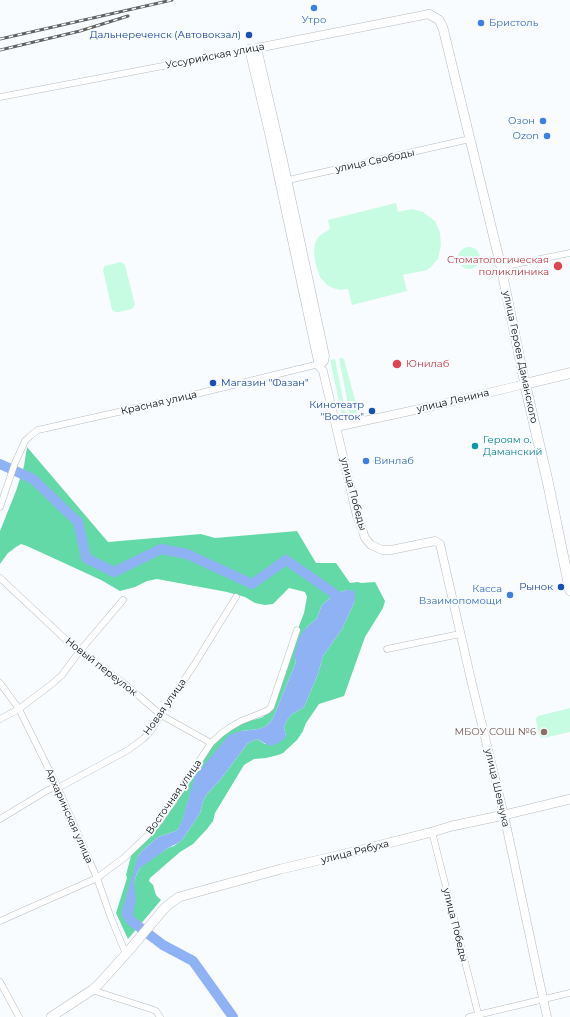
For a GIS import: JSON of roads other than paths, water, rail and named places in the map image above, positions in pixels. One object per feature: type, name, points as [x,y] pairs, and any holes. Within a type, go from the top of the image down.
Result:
[{"type":"main road","name":"улица Героев Даманского","points":[[429,14],[438,20],[443,28],[501,267],[570,590]]},
{"type":"main road","name":"улица Ленина","points":[[526,384],[570,373]]},
{"type":"main road","name":"улица Рябуха","points":[[51,1017],[92,990],[135,944],[168,905],[184,895],[452,826],[570,799]]},
{"type":"street","name":"Уссурийская улица","points":[[0,96],[253,49],[429,14]]},
{"type":"street","name":"улица Победы","points":[[253,49],[284,181],[319,366],[323,372],[357,516],[369,543],[382,550],[432,541]]},
{"type":"street","name":"улица Свободы","points":[[284,181],[470,139]]},
{"type":"street","points":[[501,267],[570,253]]},
{"type":"street","name":"Красная улица","points":[[0,507],[15,463],[25,441],[38,430],[308,367],[319,366]]},
{"type":"street","name":"улица Ленина","points":[[336,427],[526,384]]},
{"type":"street","name":"улица Шевчука","points":[[432,541],[440,544],[460,634],[504,815],[547,1017]]},
{"type":"street","name":"Новый переулок","points":[[0,578],[79,652],[126,684],[161,715],[211,743]]},
{"type":"street","name":"Новая улица","points":[[0,818],[48,790],[58,788],[139,743],[150,732],[236,597]]},
{"type":"street","points":[[0,719],[19,709],[62,675],[79,652],[123,600]]},
{"type":"street","name":"Восточная улица","points":[[0,922],[97,878],[125,857],[152,830],[172,804],[211,743],[235,724],[264,712],[271,707],[297,630]]},
{"type":"street","points":[[388,649],[460,634]]},
{"type":"street","name":"Архаринская улица","points":[[0,683],[19,709],[58,788],[97,878],[126,954]]},
{"type":"street","name":"улица Победы","points":[[432,832],[478,1016]]},
{"type":"street","points":[[0,982],[19,1017]]},
{"type":"street","points":[[92,990],[151,1009],[156,1011],[160,1017]]},
{"type":"street","points":[[469,1017],[570,993]]},
{"type":"water","points":[[346,590],[355,591],[355,601],[342,629],[323,656],[318,674],[304,707],[291,715],[286,722],[284,728],[286,735],[285,738],[272,746],[257,739],[248,743],[220,780],[207,794],[203,801],[200,813],[182,840],[140,868],[134,883],[136,900],[132,918],[130,920],[122,917],[122,911],[138,856],[158,837],[178,829],[182,821],[195,776],[229,735],[241,731],[259,729],[266,726],[270,722],[296,662],[294,656],[299,638],[306,628],[317,618],[323,604],[335,594]]},
{"type":"waterway","points":[[0,464],[33,479],[78,522],[86,558],[114,572],[161,549],[187,554],[252,584],[286,560],[335,594],[336,601],[334,606]]},
{"type":"waterway","points":[[128,907],[130,920],[163,945],[193,961],[233,1017]]},
{"type":"railway","points":[[0,39],[172,0]]},
{"type":"railway","points":[[0,50],[80,31],[128,16]]},
{"type":"place","name":"Утро","points":[[314,8]]},
{"type":"place","name":"Бристоль","points":[[481,23]]},
{"type":"place","name":"Дальнереченск (Автовокзал)","points":[[249,35]]},
{"type":"place","name":"Озон","points":[[543,121]]},
{"type":"place","name":"Ozon","points":[[547,136]]},
{"type":"place","name":"Стоматологическая поликлиника","points":[[558,266]]},
{"type":"place","name":"Юнилаб","points":[[397,364]]},
{"type":"place","name":"Магазин \"Фазан\"","points":[[213,383]]},
{"type":"place","name":"Кинотеатр \"Восток\"","points":[[372,411]]},
{"type":"place","name":"Героям о. Даманский","points":[[475,446]]},
{"type":"place","name":"Винлаб","points":[[366,461]]},
{"type":"place","name":"Рынок","points":[[561,587]]},
{"type":"place","name":"Касса Взаимопомощи","points":[[510,595]]},
{"type":"place","name":"МБОУ СОШ №6","points":[[544,732]]}]
